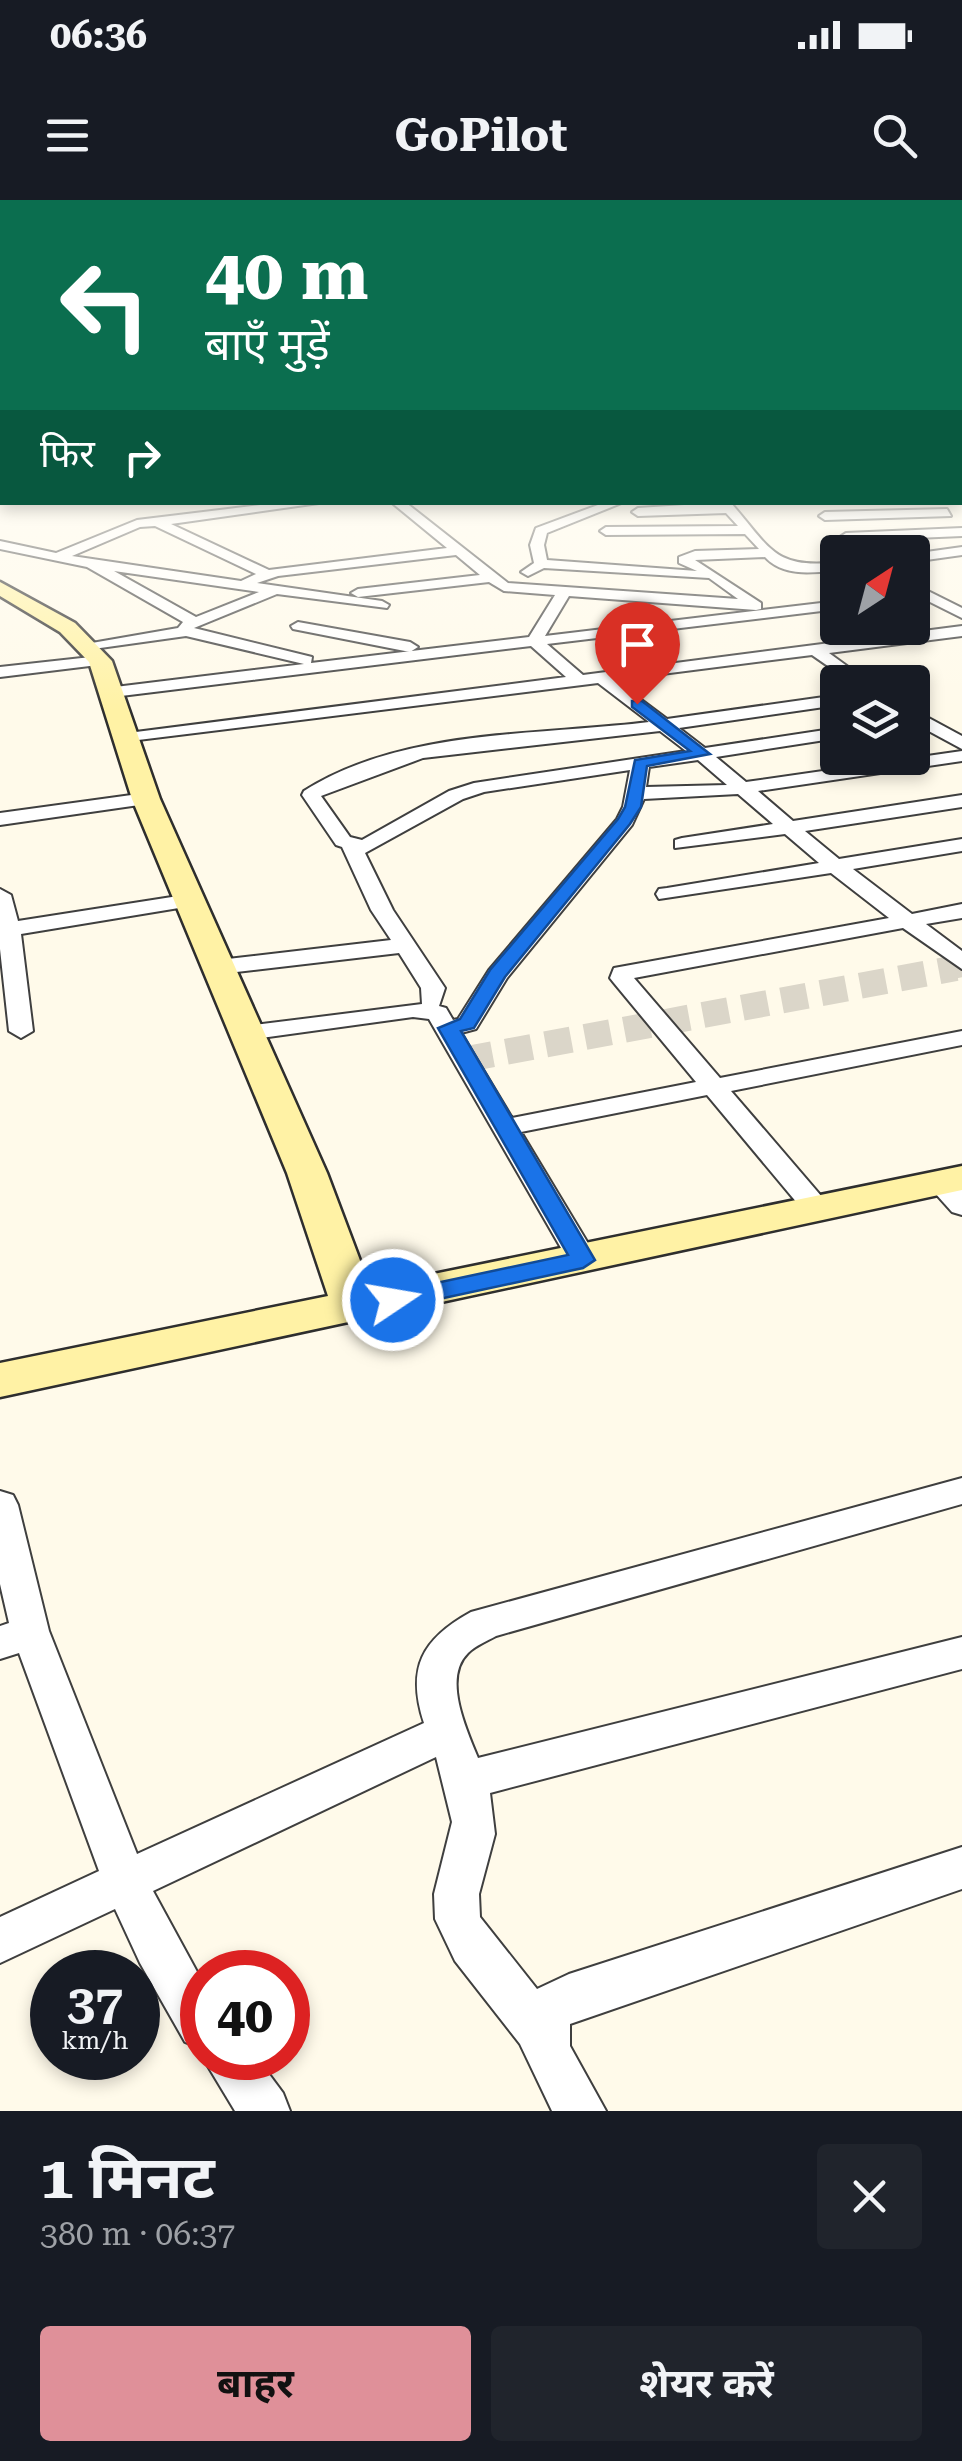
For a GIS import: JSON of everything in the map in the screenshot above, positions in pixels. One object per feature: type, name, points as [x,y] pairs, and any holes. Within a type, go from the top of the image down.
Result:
[{"type":"street","points":[[60,556],[101,542],[116,532]]},
{"type":"street","points":[[179,532],[266,574]]},
{"type":"street","points":[[435,532],[488,576],[509,588],[760,610]]},
{"type":"street","points":[[540,532],[537,545],[542,564]]},
{"type":"street","points":[[750,532],[787,567],[820,566]]},
{"type":"street","points":[[892,535],[958,532]]},
{"type":"street","points":[[0,545],[90,564],[382,605]]},
{"type":"street","points":[[241,585],[266,574],[459,551]]},
{"type":"street","points":[[930,556],[962,552]]},
{"type":"street","points":[[760,610],[717,577],[684,560],[695,555],[771,553]]},
{"type":"street","points":[[575,566],[676,557]]},
{"type":"street","points":[[90,564],[190,627],[327,664]]},
{"type":"street","points":[[325,596],[533,572],[542,564],[717,577]]},
{"type":"street","points":[[0,588],[64,623],[96,654],[146,799],[307,1174],[356,1308]]},
{"type":"street","points":[[0,672],[96,654],[190,627],[274,590]]},
{"type":"street","points":[[536,642],[539,630],[564,592]]},
{"type":"street","points":[[930,599],[962,614]]},
{"type":"street","points":[[112,692],[536,642],[760,610],[820,606]]},
{"type":"street","points":[[298,626],[436,653]]},
{"type":"street","points":[[128,738],[962,630]]},
{"type":"street","points":[[536,642],[581,680]]},
{"type":"street","points":[[815,650],[837,665]]},
{"type":"street","points":[[602,678],[702,754],[835,866],[962,962]]},
{"type":"street","points":[[432,1001],[432,988],[382,910],[352,846],[332,826],[311,795],[313,790],[401,758],[439,751],[667,726],[820,703]]},
{"type":"street","points":[[930,727],[962,744]]},
{"type":"street","points":[[352,846],[377,842],[456,795],[480,786],[820,737]]},
{"type":"street","points":[[635,794],[693,794],[962,756]]},
{"type":"street","points":[[448,1028],[467,1024],[497,974],[625,821],[640,763]]},
{"type":"street","points":[[0,818],[146,799]]},
{"type":"street","points":[[682,844],[962,801]]},
{"type":"street","points":[[667,894],[962,845]]},
{"type":"street","points":[[0,895],[8,994],[20,1031]]},
{"type":"street","points":[[4,930],[191,900]]},
{"type":"street","points":[[818,1210],[622,978],[622,973],[962,911]]},
{"type":"street","points":[[219,967],[407,945]]},
{"type":"street","points":[[247,1032],[429,1010],[437,1013],[583,1260]]},
{"type":"street","points":[[506,1127],[962,1038]]},
{"type":"street","points":[[0,1380],[818,1210],[955,1189]]},
{"type":"street","points":[[581,2111],[546,2049],[541,2031],[458,1921],[456,1891],[473,1845],[474,1822],[466,1780],[439,1709],[433,1678],[442,1650],[458,1633],[485,1622],[962,1492]]},
{"type":"street","points":[[0,1505],[15,1637],[125,1881],[180,1987]]},
{"type":"street","points":[[466,1780],[962,1654]]},
{"type":"street","points":[[0,1940],[450,1732]]},
{"type":"street","points":[[541,2031],[549,2010],[569,1998],[962,1868]]},
{"type":"street","points":[[242,2080],[264,2111]]},
{"type":"tunnel","points":[[943,971],[962,967]]},
{"type":"tunnel","points":[[467,1059],[956,968]]},
{"type":"route","points":[[393,1300],[583,1260],[448,1028],[467,1024],[497,974],[625,821],[633,807],[640,763],[702,754],[637,704]]}]
